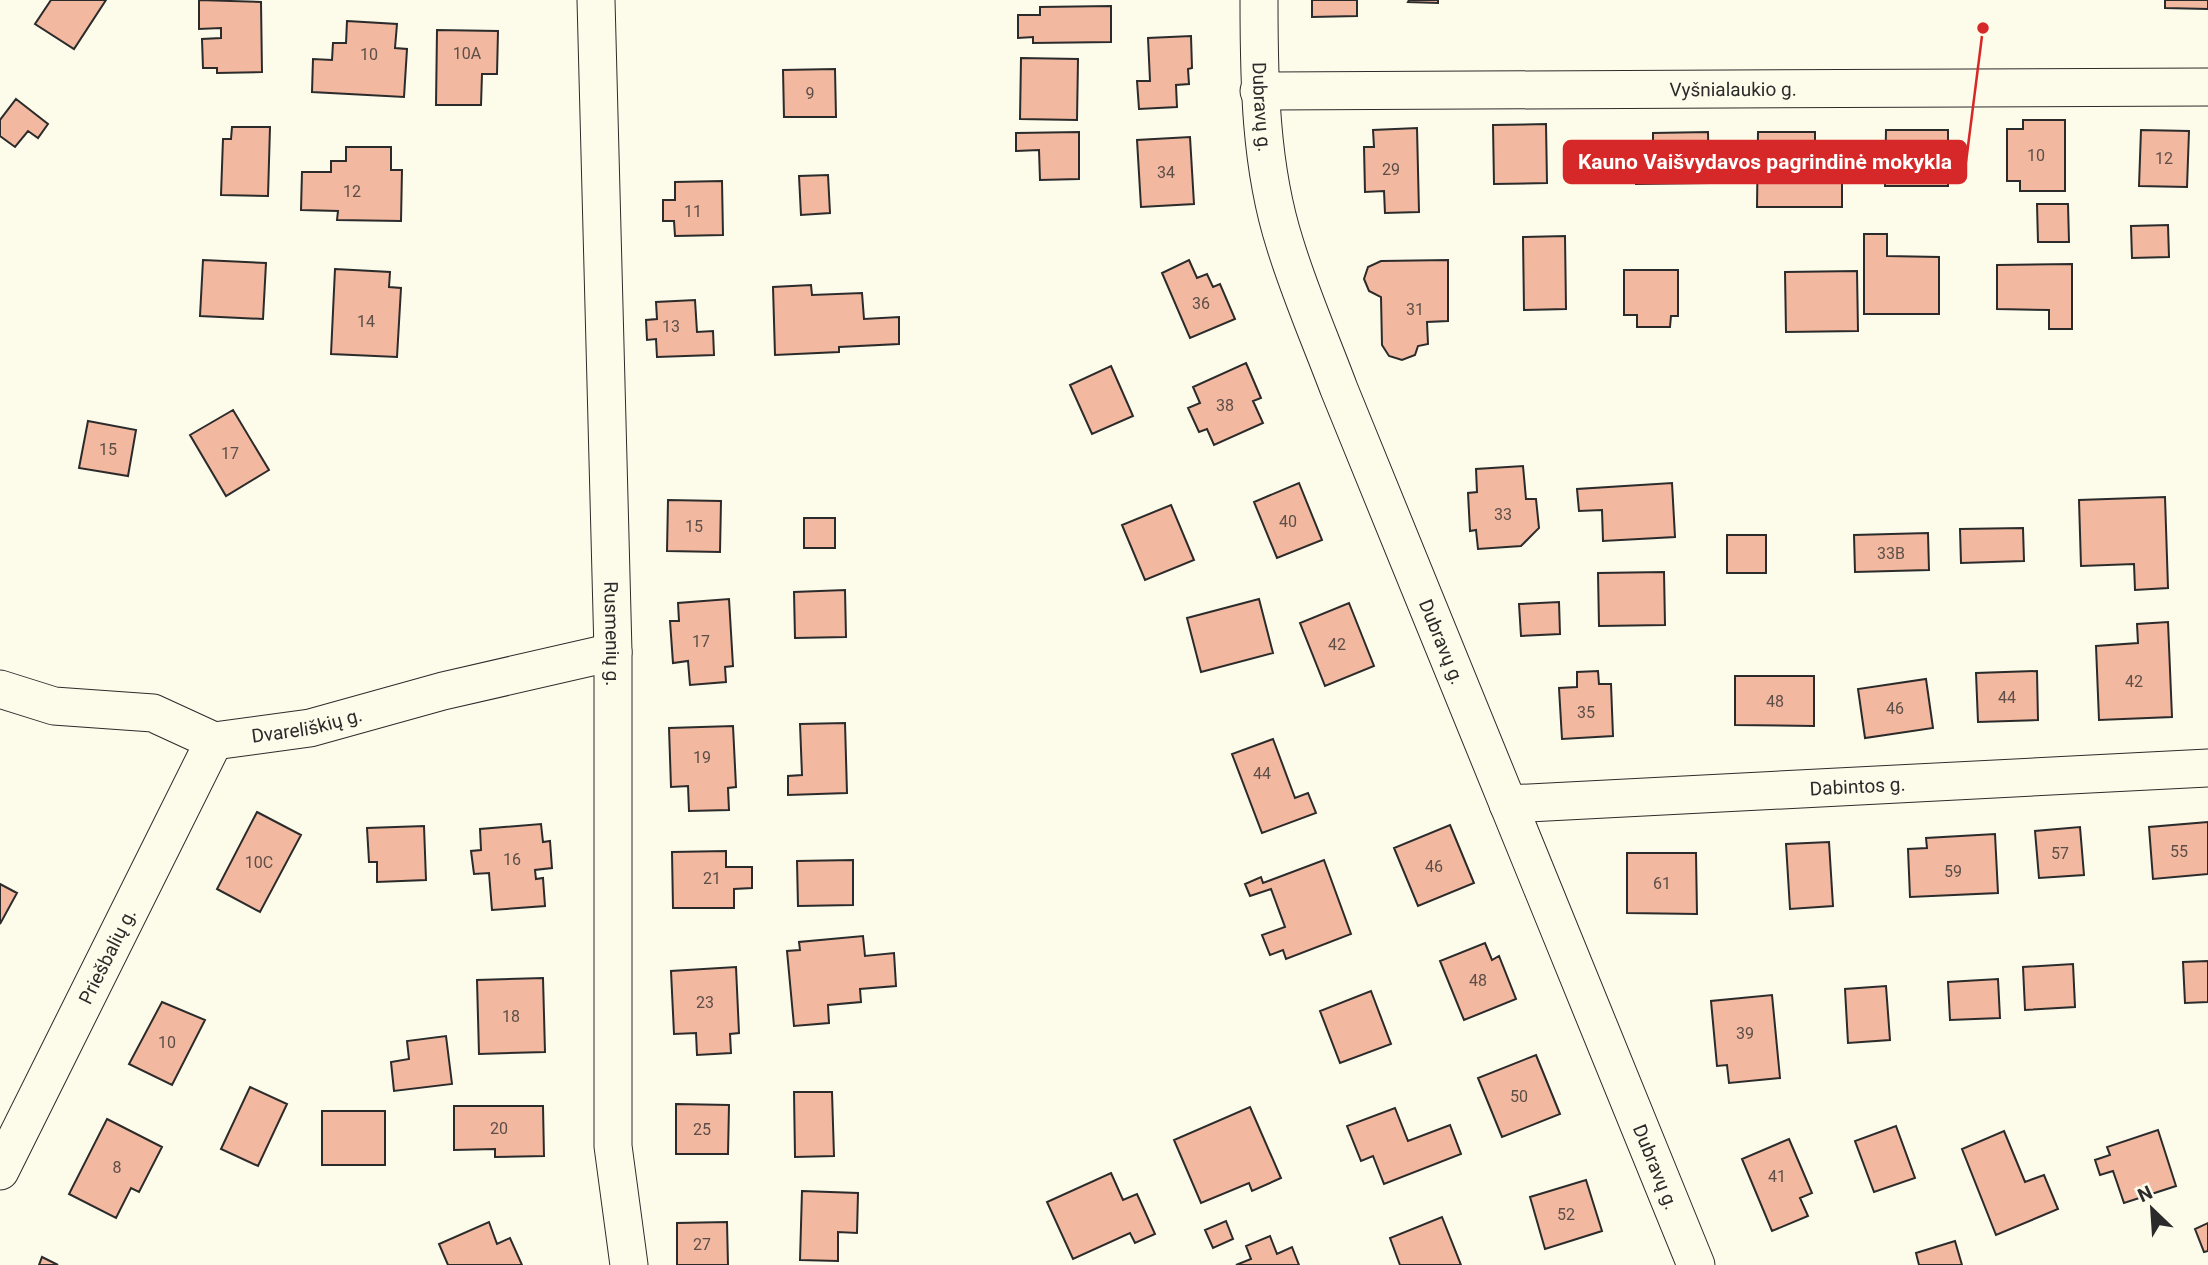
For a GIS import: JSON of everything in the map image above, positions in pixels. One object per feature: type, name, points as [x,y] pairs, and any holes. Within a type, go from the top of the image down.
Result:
[{"type":"street","name":"Rusmenių g.","points":[[596,0],[613,652],[613,1146],[629,1265]]},
{"type":"street","name":"Dubravų g.","points":[[1259,0],[1259,91],[1268,169],[1284,243],[1339,389],[1696,1265]]},
{"type":"street","name":"Vyšnialaukio g.","points":[[1259,91],[2208,87]]},
{"type":"street","name":"Dvareliškių g.","points":[[214,741],[310,728],[443,691],[613,652]]},
{"type":"street","points":[[0,689],[54,706],[153,713],[214,741]]},
{"type":"street","name":"Priešbalių g.","points":[[0,1171],[214,741]]},
{"type":"street","name":"Dabintos g.","points":[[1508,804],[2208,768]]},
{"type":"building","points":[[51,0],[106,0],[74,49],[35,24]]},
{"type":"building","points":[[199,0],[261,2],[262,72],[217,73],[217,68],[203,68],[202,39],[221,38],[221,28],[199,29]]},
{"type":"building","points":[[1312,0],[1357,0],[1357,16],[1312,17]]},
{"type":"building","points":[[1438,0],[1438,3],[1408,2]]},
{"type":"building","points":[[2165,0],[2208,0],[2208,9],[2165,8]]},
{"type":"building","points":[[1111,6],[1111,42],[1033,43],[1033,37],[1018,38],[1018,15],[1040,15],[1040,7]]},
{"type":"building","points":[[347,21],[397,24],[395,48],[407,49],[404,97],[312,92],[313,59],[332,60],[333,43],[346,43]]},
{"type":"building","points":[[437,30],[498,31],[497,74],[482,74],[481,105],[436,105]]},
{"type":"building","points":[[1191,36],[1192,68],[1188,69],[1189,84],[1176,85],[1177,107],[1139,109],[1137,81],[1150,81],[1148,38]]},
{"type":"building","points":[[1021,58],[1078,59],[1077,120],[1020,119]]},
{"type":"building","points":[[835,69],[836,117],[784,117],[783,70]]},
{"type":"building","points":[[16,99],[48,124],[38,138],[28,131],[15,147],[0,136],[0,120]]},
{"type":"building","points":[[2023,120],[2065,120],[2065,191],[2020,191],[2020,181],[2007,181],[2007,129],[2023,129]]},
{"type":"building","points":[[1546,124],[1547,183],[1494,184],[1493,125]]},
{"type":"building","points":[[232,127],[270,127],[268,196],[221,195],[223,139],[231,139]]},
{"type":"building","points":[[1417,128],[1419,212],[1385,213],[1384,191],[1365,192],[1364,147],[1374,147],[1373,130]]},
{"type":"building","points":[[1886,130],[1948,130],[1948,186],[1885,186]]},
{"type":"building","points":[[2141,130],[2189,131],[2187,187],[2139,186]]},
{"type":"building","points":[[1079,132],[1079,179],[1040,180],[1039,150],[1016,151],[1016,133]]},
{"type":"building","points":[[1708,132],[1709,183],[1636,184],[1635,150],[1653,149],[1653,133]]},
{"type":"building","points":[[1758,132],[1815,132],[1815,147],[1842,147],[1842,207],[1757,207]]},
{"type":"building","points":[[1190,137],[1194,204],[1141,207],[1137,140]]},
{"type":"building","points":[[346,147],[391,147],[391,170],[402,170],[401,221],[337,220],[338,211],[301,210],[302,172],[331,172],[331,161],[346,161]]},
{"type":"building","points":[[828,175],[830,213],[801,215],[799,176]]},
{"type":"building","points":[[722,181],[723,235],[675,236],[674,221],[663,221],[663,200],[675,200],[675,182]]},
{"type":"building","points":[[2037,204],[2068,204],[2069,242],[2038,242]]},
{"type":"building","points":[[2168,225],[2169,257],[2132,258],[2131,226]]},
{"type":"building","points":[[1864,234],[1887,234],[1887,256],[1939,257],[1939,314],[1864,314]]},
{"type":"building","points":[[1565,236],[1566,309],[1524,310],[1523,237]]},
{"type":"building","points":[[203,260],[266,263],[263,319],[200,316]]},
{"type":"building","points":[[1189,260],[1197,278],[1207,274],[1213,287],[1220,284],[1235,319],[1190,338],[1162,273]]},
{"type":"building","points":[[1448,260],[1448,321],[1427,322],[1428,344],[1418,346],[1415,355],[1402,360],[1389,356],[1382,345],[1381,297],[1369,291],[1364,279],[1368,267],[1381,261]]},
{"type":"building","points":[[2072,264],[2072,329],[2049,329],[2049,310],[1997,309],[1997,265]]},
{"type":"building","points":[[335,269],[390,272],[389,287],[401,288],[397,357],[331,354]]},
{"type":"building","points":[[1624,270],[1678,270],[1678,316],[1671,316],[1670,327],[1637,327],[1637,315],[1624,315]]},
{"type":"building","points":[[1857,271],[1858,331],[1786,332],[1785,272]]},
{"type":"building","points":[[811,285],[812,295],[862,293],[864,319],[899,317],[899,344],[839,347],[839,352],[775,355],[773,287]]},
{"type":"building","points":[[695,300],[697,332],[713,331],[714,355],[657,357],[656,339],[647,340],[646,320],[657,319],[656,302]]},
{"type":"building","points":[[1246,363],[1261,398],[1253,401],[1263,423],[1214,445],[1207,429],[1199,432],[1188,408],[1200,403],[1193,387]]},
{"type":"building","points":[[1111,366],[1133,416],[1092,434],[1070,385]]},
{"type":"building","points":[[233,410],[269,470],[226,496],[190,435]]},
{"type":"building","points":[[88,421],[136,430],[128,476],[79,468]]},
{"type":"building","points":[[1523,466],[1526,499],[1536,499],[1539,528],[1521,546],[1478,549],[1476,530],[1470,531],[1468,493],[1477,492],[1476,469]]},
{"type":"building","points":[[1299,483],[1322,540],[1277,558],[1254,502]]},
{"type":"building","points":[[1672,483],[1675,537],[1603,541],[1602,510],[1579,511],[1577,489]]},
{"type":"building","points":[[2165,497],[2168,588],[2135,590],[2134,564],[2081,566],[2079,500]]},
{"type":"building","points":[[668,500],[721,501],[720,552],[667,551]]},
{"type":"building","points":[[1171,505],[1194,560],[1145,580],[1122,525]]},
{"type":"building","points":[[804,518],[835,518],[835,548],[804,548]]},
{"type":"building","points":[[2023,528],[2024,561],[1961,563],[1960,529]]},
{"type":"building","points":[[1928,533],[1929,570],[1855,572],[1854,535]]},
{"type":"building","points":[[1727,535],[1766,535],[1766,573],[1727,573]]},
{"type":"building","points":[[1664,572],[1665,625],[1599,626],[1598,573]]},
{"type":"building","points":[[845,590],[846,637],[795,638],[794,592]]},
{"type":"building","points":[[729,599],[733,666],[725,667],[726,682],[690,685],[688,661],[673,663],[670,621],[679,621],[678,603]]},
{"type":"building","points":[[1259,599],[1273,653],[1201,672],[1187,618]]},
{"type":"building","points":[[1559,602],[1560,634],[1521,636],[1519,604]]},
{"type":"building","points":[[1349,603],[1374,666],[1325,686],[1300,623]]},
{"type":"building","points":[[2168,622],[2172,717],[2099,720],[2096,646],[2138,643],[2137,624]]},
{"type":"building","points":[[1598,671],[1599,684],[1611,684],[1613,736],[1562,739],[1559,688],[1577,687],[1577,672]]},
{"type":"building","points":[[2037,671],[2038,720],[1978,722],[1976,673]]},
{"type":"building","points":[[1735,676],[1814,676],[1814,726],[1735,725]]},
{"type":"building","points":[[1926,679],[1933,728],[1865,738],[1858,689]]},
{"type":"building","points":[[845,723],[847,793],[788,795],[788,776],[802,775],[800,724]]},
{"type":"building","points":[[733,726],[736,787],[728,788],[729,810],[689,811],[688,786],[671,787],[669,728]]},
{"type":"building","points":[[1273,739],[1295,798],[1308,793],[1316,813],[1262,833],[1232,754]]},
{"type":"building","points":[[257,812],[301,835],[260,912],[217,889]]},
{"type":"building","points":[[2208,822],[2208,874],[2153,879],[2149,827]]},
{"type":"building","points":[[541,824],[543,842],[550,841],[552,868],[535,870],[536,879],[543,878],[545,906],[492,910],[489,873],[474,874],[471,851],[481,850],[480,829]]},
{"type":"building","points":[[1450,825],[1474,883],[1418,906],[1394,848]]},
{"type":"building","points":[[424,826],[426,880],[377,882],[377,862],[369,862],[367,828]]},
{"type":"building","points":[[2080,827],[2084,875],[2039,878],[2035,831]]},
{"type":"building","points":[[1995,834],[1998,893],[1910,897],[1908,849],[1927,848],[1926,838]]},
{"type":"building","points":[[1829,842],[1833,906],[1790,909],[1786,844]]},
{"type":"building","points":[[726,851],[726,867],[752,867],[752,888],[734,889],[734,908],[673,908],[672,852]]},
{"type":"building","points":[[1627,853],[1696,853],[1697,914],[1627,913]]},
{"type":"building","points":[[853,860],[853,905],[798,906],[797,861]]},
{"type":"building","points":[[1324,860],[1351,934],[1286,959],[1283,950],[1270,955],[1262,935],[1285,927],[1271,889],[1250,896],[1245,884],[1261,877],[1263,883]]},
{"type":"building","points":[[0,884],[17,893],[0,924]]},
{"type":"building","points":[[863,936],[865,956],[894,953],[896,986],[860,989],[861,1002],[828,1005],[829,1023],[794,1026],[787,951],[800,950],[799,942]]},
{"type":"building","points":[[1485,943],[1492,960],[1499,956],[1516,999],[1464,1020],[1440,961]]},
{"type":"building","points":[[2208,961],[2208,1002],[2185,1003],[2183,962]]},
{"type":"building","points":[[2073,964],[2075,1007],[2025,1010],[2023,967]]},
{"type":"building","points":[[736,967],[739,1033],[730,1034],[731,1053],[697,1055],[696,1033],[674,1034],[671,971]]},
{"type":"building","points":[[543,978],[545,1052],[479,1054],[477,980]]},
{"type":"building","points":[[1998,979],[2000,1018],[1950,1020],[1948,982]]},
{"type":"building","points":[[1886,986],[1890,1040],[1848,1043],[1845,989]]},
{"type":"building","points":[[1371,991],[1391,1044],[1340,1063],[1320,1011]]},
{"type":"building","points":[[1772,995],[1780,1078],[1729,1083],[1727,1065],[1717,1066],[1711,1001]]},
{"type":"building","points":[[162,1002],[205,1020],[172,1085],[129,1064]]},
{"type":"building","points":[[446,1036],[452,1084],[394,1091],[391,1062],[409,1059],[407,1041]]},
{"type":"building","points":[[1536,1055],[1560,1114],[1502,1137],[1478,1078]]},
{"type":"building","points":[[250,1087],[287,1104],[258,1166],[221,1149]]},
{"type":"building","points":[[794,1092],[832,1092],[834,1156],[795,1157]]},
{"type":"building","points":[[676,1104],[729,1105],[728,1154],[676,1154]]},
{"type":"building","points":[[454,1106],[543,1106],[544,1156],[495,1157],[495,1149],[454,1150]]},
{"type":"building","points":[[1250,1107],[1281,1178],[1252,1191],[1249,1183],[1201,1203],[1174,1140]]},
{"type":"building","points":[[1395,1108],[1408,1141],[1450,1125],[1461,1154],[1384,1184],[1373,1156],[1361,1161],[1347,1126]]},
{"type":"building","points":[[322,1111],[385,1111],[385,1165],[322,1165]]},
{"type":"building","points":[[107,1119],[162,1147],[139,1192],[131,1188],[116,1218],[69,1194]]},
{"type":"building","points":[[1896,1126],[1915,1178],[1874,1192],[1855,1141]]},
{"type":"building","points":[[2158,1130],[2176,1186],[2124,1203],[2113,1171],[2100,1175],[2095,1160],[2110,1155],[2107,1147]]},
{"type":"building","points":[[2004,1131],[2025,1182],[2044,1175],[2058,1209],[1996,1235],[1962,1149]]},
{"type":"building","points":[[1789,1139],[1812,1193],[1800,1198],[1808,1216],[1772,1231],[1742,1159]]},
{"type":"building","points":[[1111,1173],[1123,1200],[1137,1194],[1155,1234],[1135,1243],[1130,1233],[1073,1259],[1047,1202]]},
{"type":"building","points":[[1586,1180],[1602,1231],[1545,1249],[1530,1197]]},
{"type":"building","points":[[802,1191],[858,1193],[857,1233],[838,1232],[838,1261],[800,1260]]},
{"type":"building","points":[[1442,1217],[1461,1265],[1400,1265],[1390,1238]]},
{"type":"building","points":[[1226,1221],[1233,1239],[1213,1248],[1205,1230]]},
{"type":"building","points":[[489,1222],[497,1244],[510,1238],[522,1265],[448,1265],[439,1244]]},
{"type":"building","points":[[727,1222],[728,1265],[677,1265],[677,1223]]},
{"type":"building","points":[[2208,1223],[2208,1251],[2204,1252],[2195,1229]]},
{"type":"building","points":[[1270,1236],[1277,1254],[1292,1247],[1299,1265],[1236,1265],[1251,1259],[1246,1246]]},
{"type":"building","points":[[1955,1241],[1962,1265],[1919,1265],[1916,1253]]},
{"type":"building","points":[[42,1257],[58,1265],[39,1265]]},
{"type":"place","name":"Kauno Vaišvydavos pagrindinė mokykla","points":[[1983,28]]}]
